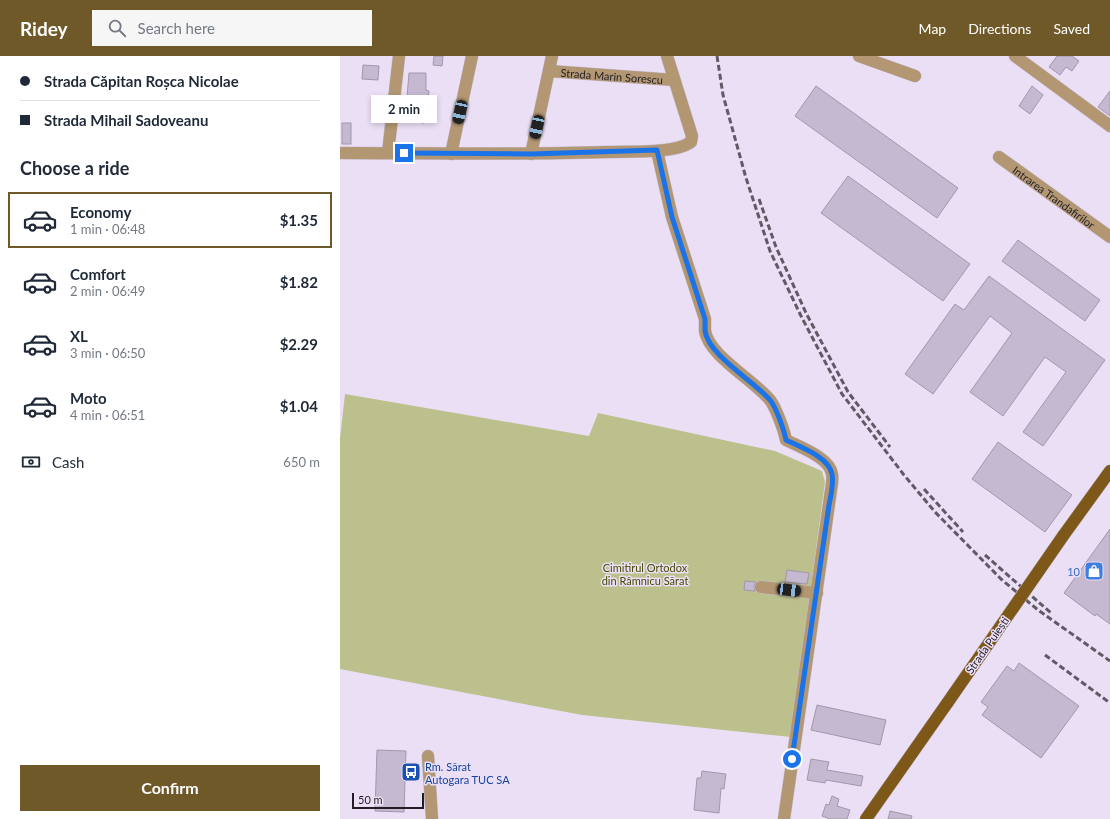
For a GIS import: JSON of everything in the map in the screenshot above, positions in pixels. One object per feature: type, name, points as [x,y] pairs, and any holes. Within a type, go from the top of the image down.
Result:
[{"type":"main road","name":"Strada Puiești","points":[[866,819],[1110,471]]},
{"type":"street","points":[[388,153],[399,56]]},
{"type":"street","points":[[451,154],[472,56]]},
{"type":"street","points":[[531,154],[552,56]]},
{"type":"street","points":[[340,153],[531,154],[657,150],[686,146],[691,142],[692,136],[667,56]]},
{"type":"street","points":[[859,56],[915,76]]},
{"type":"street","points":[[1015,56],[1110,126]]},
{"type":"street","name":"Strada Marin Sorescu","points":[[549,71],[674,80]]},
{"type":"street","points":[[657,150],[672,217],[705,319],[706,332],[710,343],[722,358],[750,380],[771,401],[784,429],[786,440],[826,462],[832,473],[817,593],[784,819]]},
{"type":"street","name":"Intrarea Trandafirilor","points":[[999,156],[1110,237]]},
{"type":"street","points":[[761,587],[817,593]]},
{"type":"street","points":[[428,756],[432,819]]},
{"type":"green space","name":"Cimitirul Ortodox din Râmnicu Sărat","points":[[345,394],[589,436],[598,413],[775,451],[822,471],[825,482],[791,737],[582,715],[340,669],[340,439]]},
{"type":"building","points":[[434,56],[443,56],[442,66],[433,65]]},
{"type":"building","points":[[1057,56],[1072,56],[1079,61],[1072,71],[1066,67],[1060,75],[1049,67]]},
{"type":"building","points":[[363,65],[379,66],[378,80],[362,79]]},
{"type":"building","points":[[409,73],[426,73],[426,90],[429,91],[424,123],[416,122],[419,99],[407,97]]},
{"type":"building","points":[[816,86],[958,188],[937,218],[795,116]]},
{"type":"building","points":[[1032,86],[1043,95],[1030,114],[1019,106]]},
{"type":"building","points":[[1110,91],[1110,116],[1098,107]]},
{"type":"building","points":[[342,123],[351,123],[351,144],[342,144]]},
{"type":"building","points":[[848,176],[970,264],[943,301],[821,213]]},
{"type":"building","points":[[1018,240],[1100,300],[1085,321],[1002,261]]},
{"type":"building","points":[[989,276],[1105,360],[1043,446],[1023,432],[1066,372],[1045,357],[1003,416],[970,392],[1012,333],[990,316],[933,394],[905,374],[955,304],[964,310]]},
{"type":"building","points":[[998,442],[1072,495],[1045,532],[972,479]]},
{"type":"building","points":[[1110,529],[1110,624],[1096,614],[1095,616],[1064,593]]},
{"type":"building","points":[[787,570],[809,573],[807,584],[785,582]]},
{"type":"building","points":[[745,581],[756,582],[754,586],[755,591],[744,590]]},
{"type":"building","points":[[1019,663],[1079,706],[1041,758],[982,715],[988,707],[981,702],[1007,666],[1014,671]]},
{"type":"building","points":[[817,705],[886,720],[880,745],[811,730]]},
{"type":"building","points":[[377,750],[406,751],[404,812],[375,811]]},
{"type":"building","points":[[811,759],[829,762],[827,770],[863,776],[861,786],[826,780],[825,783],[807,780]]},
{"type":"building","points":[[702,771],[726,774],[724,789],[721,788],[719,813],[694,810],[697,778],[701,778]]},
{"type":"building","points":[[832,796],[839,799],[837,806],[850,810],[847,819],[828,819],[822,816],[826,804],[829,805]]},
{"type":"building","points":[[890,811],[912,816],[911,819],[888,819]]},
{"type":"railway","points":[[717,56],[723,95],[746,178],[770,251],[801,316],[842,394],[904,475],[935,512],[1001,579],[1038,610],[1110,661]]},
{"type":"railway","points":[[759,199],[776,247],[806,313],[848,392],[890,447]]},
{"type":"railway","points":[[924,489],[963,532]]},
{"type":"railway","points":[[985,555],[1051,613]]},
{"type":"railway","points":[[1045,655],[1110,703]]},
{"type":"place","name":"10","points":[[1094,571]]},
{"type":"place","name":"Rm. Sărat Autogara TUC SA","points":[[411,772]]},
{"type":"route","points":[[404,153],[531,154],[657,150],[672,217],[705,319],[706,332],[710,343],[722,358],[750,380],[771,401],[784,429],[786,440],[826,462],[832,473],[817,593],[792,759]]}]
